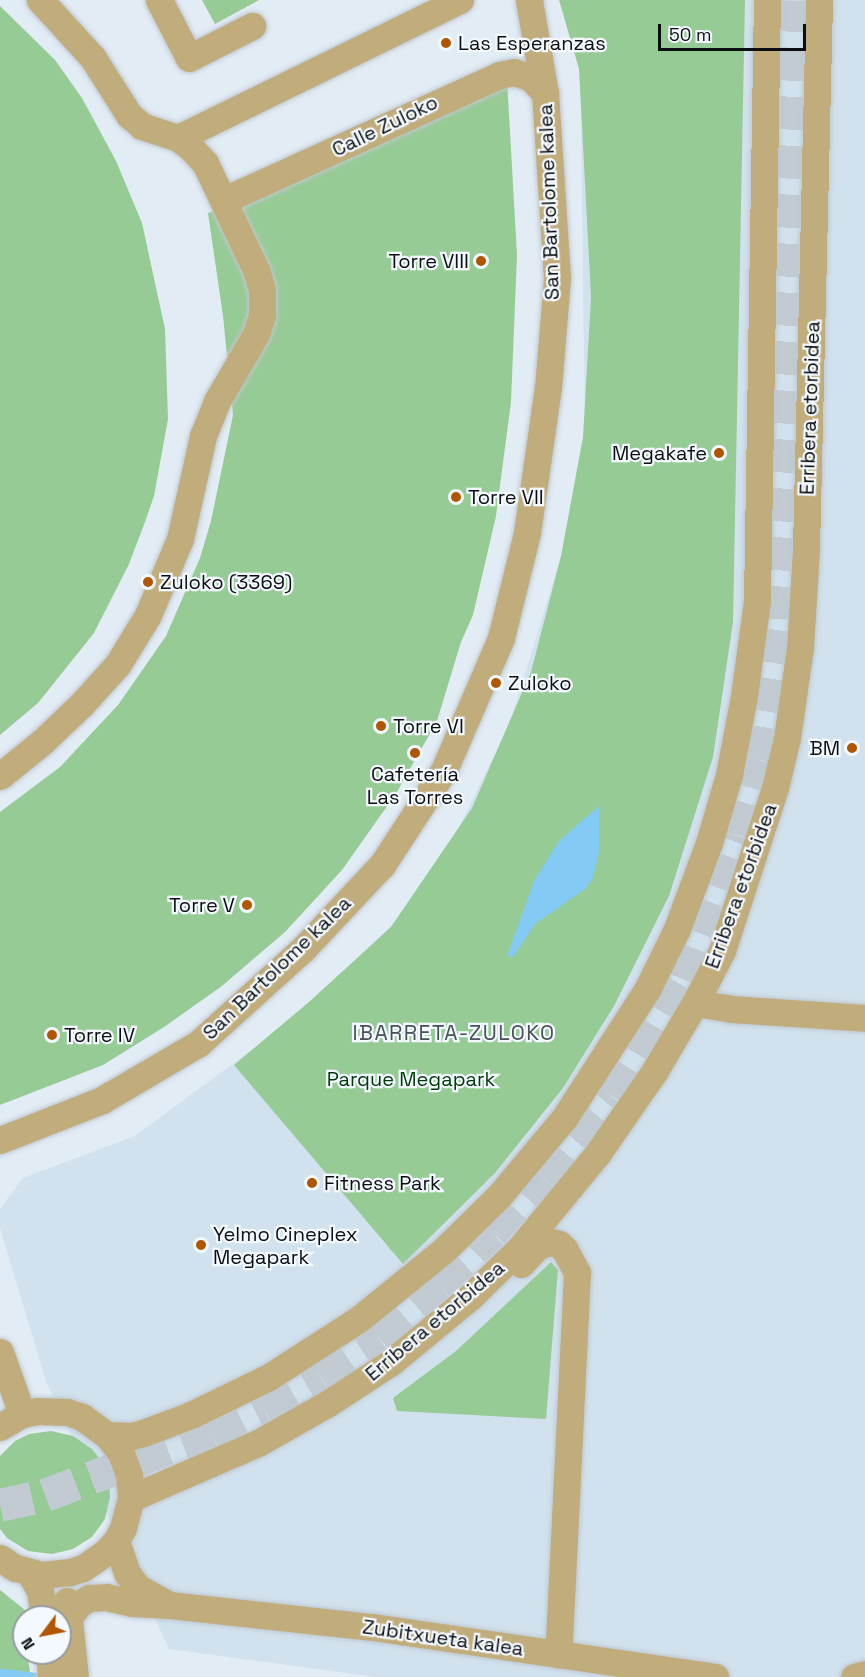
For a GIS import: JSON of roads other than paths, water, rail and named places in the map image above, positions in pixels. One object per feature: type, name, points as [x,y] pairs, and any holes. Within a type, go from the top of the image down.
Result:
[{"type":"street","points":[[0,776],[74,712],[118,664],[148,615],[180,539],[203,436],[217,401],[256,334],[262,315],[261,290],[257,272],[205,163],[178,138],[142,126],[129,115],[93,58],[40,0]]},
{"type":"street","points":[[159,0],[189,58],[252,26]]},
{"type":"street","points":[[178,138],[460,0]]},
{"type":"street","name":"San Bartolome kalea","points":[[0,1140],[102,1100],[199,1043],[303,949],[382,865],[444,770],[501,638],[530,511],[548,388],[557,278],[544,93],[529,0]]},
{"type":"street","points":[[107,1435],[132,1436],[143,1433],[191,1414],[268,1377],[359,1319],[443,1251],[499,1196],[565,1117],[646,990],[677,929],[709,843],[729,775],[744,696],[757,601],[767,0]]},
{"type":"street","name":"Erribera etorbidea","points":[[131,1498],[258,1443],[327,1404],[390,1363],[470,1297],[541,1223],[598,1153],[654,1072],[695,1004],[724,947],[776,788],[787,738],[800,648],[806,549],[819,0]]},
{"type":"street","name":"Calle Zuloko","points":[[224,201],[464,88],[499,75],[514,72],[531,78],[544,93]]},
{"type":"street","points":[[695,1004],[732,1009],[865,1018]]},
{"type":"street","points":[[390,1363],[427,1348],[477,1307],[544,1242],[559,1244],[575,1264],[577,1273],[558,1655]]},
{"type":"street","points":[[0,1352],[11,1421],[37,1411],[68,1412],[82,1417],[107,1435],[121,1453],[131,1498],[126,1521],[116,1541],[96,1560],[70,1572],[42,1575],[28,1572],[0,1558]]},
{"type":"street","name":"Zubitxueta kalea","points":[[116,1541],[127,1573],[137,1587],[169,1605]]},
{"type":"street","points":[[28,1572],[49,1605]]},
{"type":"street","points":[[60,1605],[70,1572]]},
{"type":"street","name":"Zubitxueta kalea","points":[[72,1608],[98,1596],[132,1603],[374,1627],[715,1677]]},
{"type":"street","points":[[854,1677],[865,1674]]},
{"type":"water","points":[[599,806],[599,852],[592,880],[585,889],[535,924],[513,957],[507,956],[534,881],[559,841]]},
{"type":"water","points":[[0,1669],[4,1669],[71,1677],[0,1677]]},
{"type":"tunnel","points":[[0,1505],[45,1495],[211,1432],[263,1407],[319,1374],[377,1335],[438,1284],[492,1232],[611,1095],[681,978],[736,834],[757,759],[781,619],[795,0]]},
{"type":"place","name":"Las Esperanzas","points":[[446,43]]},
{"type":"place","name":"Torre VIII","points":[[481,261]]},
{"type":"place","name":"Megakafe","points":[[719,453]]},
{"type":"place","name":"Torre VII","points":[[456,497]]},
{"type":"place","name":"Zuloko (3369)","points":[[148,582]]},
{"type":"place","name":"Zuloko","points":[[496,683]]},
{"type":"place","name":"Torre VI","points":[[381,726]]},
{"type":"place","name":"BM","points":[[852,748]]},
{"type":"place","name":"Cafetería Las Torres","points":[[415,753]]},
{"type":"place","name":"Torre V","points":[[247,905]]},
{"type":"place","name":"Torre IV","points":[[52,1035]]},
{"type":"place","name":"Fitness Park","points":[[312,1183]]},
{"type":"place","name":"Yelmo Cineplex Megapark","points":[[201,1245]]},
{"type":"district","name":"IBARRETA-ZULOKO","points":[[454,1033]]},
{"type":"park label","name":"Parque Megapark","points":[[411,1079]]}]
